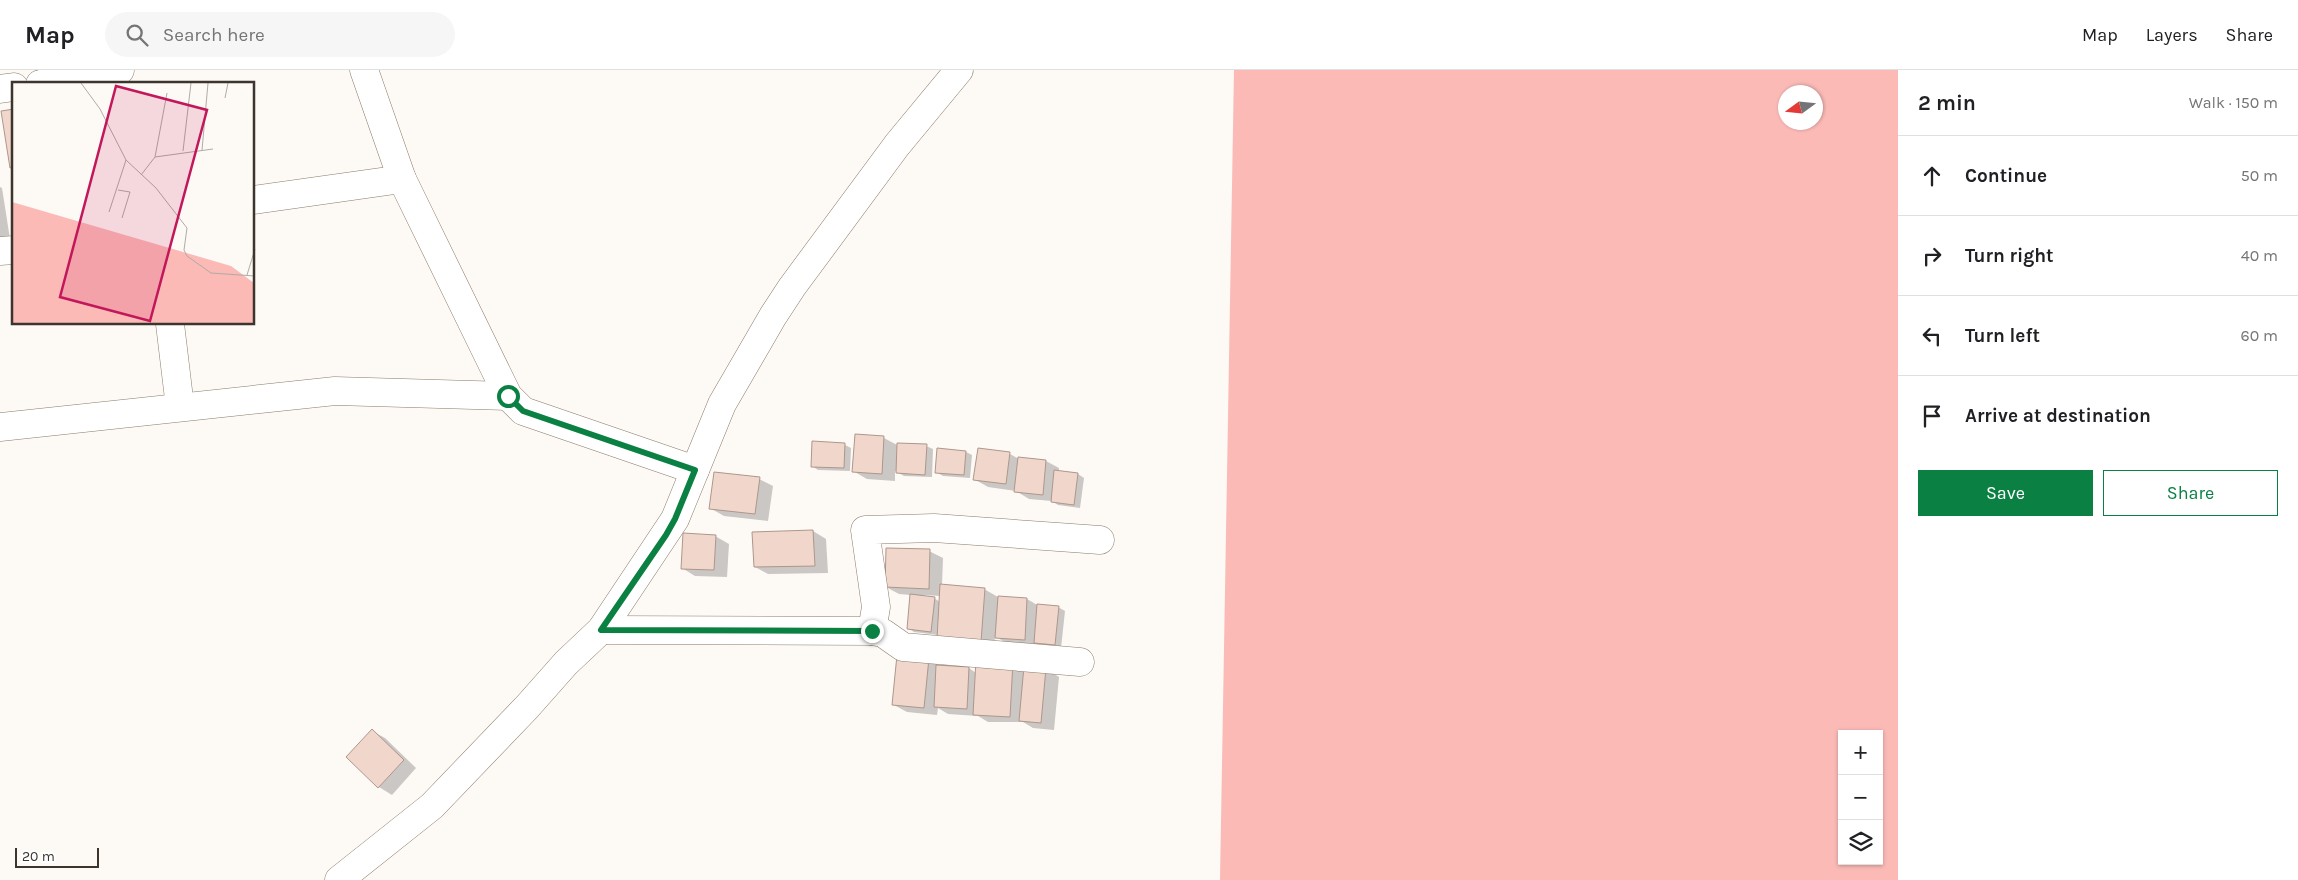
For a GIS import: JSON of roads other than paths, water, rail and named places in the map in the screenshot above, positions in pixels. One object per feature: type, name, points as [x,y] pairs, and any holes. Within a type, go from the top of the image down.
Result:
[{"type":"street","points":[[54,82],[120,70]]},
{"type":"street","points":[[364,70],[402,178],[508,396],[523,411],[695,470]]},
{"type":"street","points":[[339,880],[432,806],[527,707],[566,663],[601,630],[675,519],[722,404],[792,287],[897,145],[959,70]]},
{"type":"street","points":[[255,200],[402,178]]},
{"type":"street","points":[[170,325],[180,407]]},
{"type":"street","points":[[0,426],[335,391],[508,396]]},
{"type":"street","points":[[872,631],[876,607],[865,530],[934,528],[1100,540]]},
{"type":"street","points":[[601,630],[872,631],[884,633],[903,647],[1080,662]]}]
